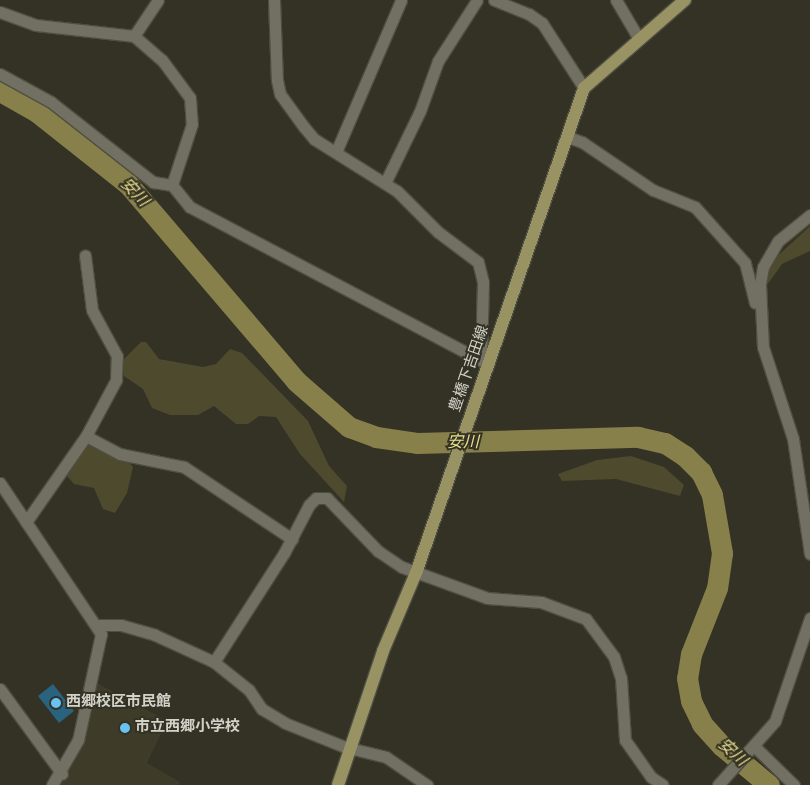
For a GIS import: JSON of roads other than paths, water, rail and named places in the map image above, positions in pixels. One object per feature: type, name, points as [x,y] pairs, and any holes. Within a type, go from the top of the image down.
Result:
[{"type":"main road","points":[[584,88],[685,0]]},
{"type":"main road","name":"豊橋下吉田線","points":[[338,785],[383,651],[416,573],[457,458],[484,362],[568,137],[584,88]]},
{"type":"street","points":[[134,36],[158,0]]},
{"type":"street","points":[[0,74],[75,118],[153,182],[172,185],[190,207],[209,220],[484,362],[483,282],[478,262],[385,183],[314,139],[280,94],[274,0]]},
{"type":"street","points":[[336,152],[401,0]]},
{"type":"street","points":[[385,183],[420,111],[438,61],[477,0]]},
{"type":"street","points":[[494,0],[530,14],[542,24],[584,88]]},
{"type":"street","points":[[616,0],[639,40]]},
{"type":"street","points":[[0,12],[36,25],[134,36],[162,60],[190,98],[192,124],[172,185]]},
{"type":"street","points":[[568,137],[582,142],[653,190],[695,207],[745,263],[756,307],[761,311]]},
{"type":"street","points":[[810,215],[778,241],[768,256],[760,284],[766,362],[798,460],[810,554]]},
{"type":"street","points":[[26,522],[86,436],[116,380],[117,366],[109,338],[92,310],[85,255]]},
{"type":"street","points":[[86,436],[120,454],[184,467],[292,539]]},
{"type":"street","points":[[0,483],[54,567],[99,626],[101,644],[78,740],[62,774],[52,785]]},
{"type":"street","points":[[214,662],[292,539],[309,504],[316,498],[327,498],[378,551],[416,573],[487,598],[540,602],[586,619],[614,657],[621,678],[625,740],[651,777],[663,785]]},
{"type":"street","points":[[718,785],[775,721],[784,702],[810,618]]},
{"type":"street","points":[[99,626],[138,629],[214,662],[249,690],[262,709],[284,723],[350,747],[386,756],[427,785]]},
{"type":"street","points":[[0,689],[62,774]]},
{"type":"street","points":[[751,750],[794,785]]},
{"type":"waterway","name":"安川","points":[[0,91],[37,112],[128,184],[296,381],[349,427],[376,437],[417,443],[638,437],[665,443],[685,456],[701,472],[712,495],[722,553],[717,588],[691,654],[687,678],[691,701],[702,724],[722,746],[769,785]]},
{"type":"place","name":"西郷校区市民館","points":[[56,703]]},
{"type":"place","name":"市立西郷小学校","points":[[125,728]]}]
